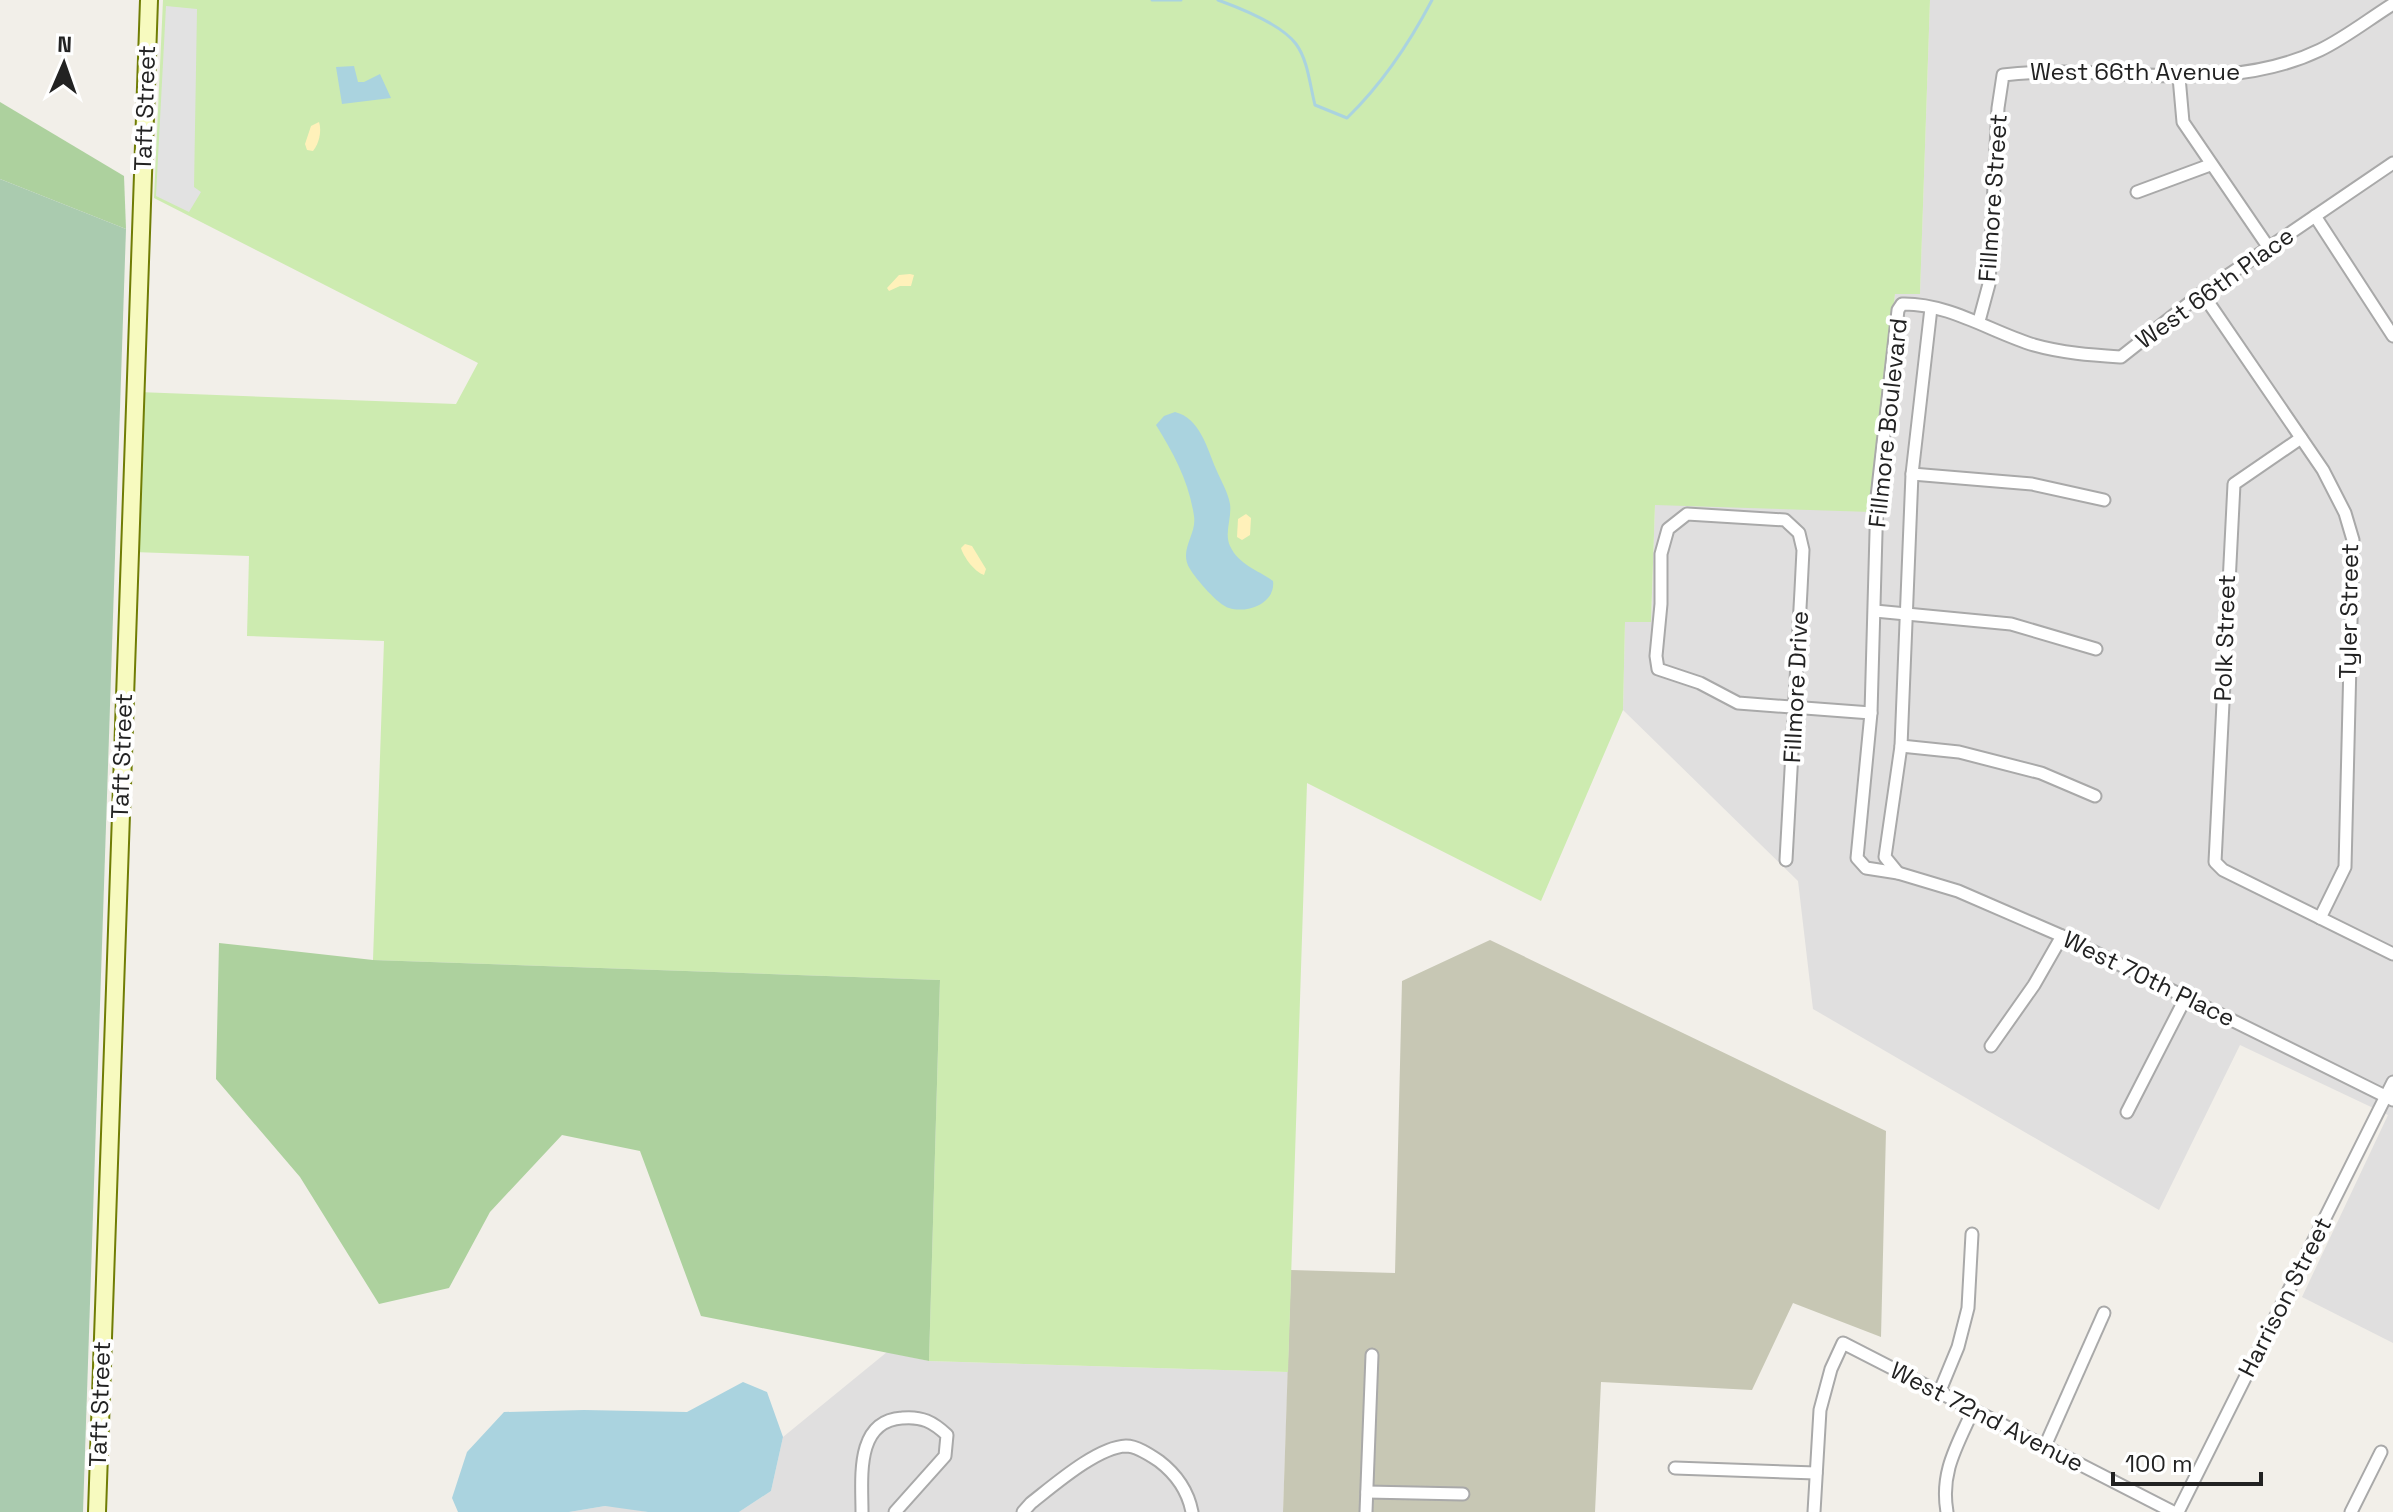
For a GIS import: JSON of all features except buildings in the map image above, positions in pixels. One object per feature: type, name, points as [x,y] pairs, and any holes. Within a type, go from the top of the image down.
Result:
[{"type":"main road","name":"Taft Street","points":[[97,1512],[149,0]]},
{"type":"street","name":"West 66th Avenue","points":[[2003,75],[2032,71],[2179,77],[2259,70],[2321,50],[2393,4]]},
{"type":"street","name":"Fillmore Street","points":[[1979,321],[1989,284],[1998,108],[2003,75]]},
{"type":"street","points":[[2179,77],[2183,122],[2269,248]]},
{"type":"street","name":"West 66th Place","points":[[1931,308],[1979,321],[2033,344],[2080,354],[2121,357],[2202,293],[2393,163]]},
{"type":"street","points":[[2137,192],[2210,165]]},
{"type":"street","points":[[2315,216],[2393,336]]},
{"type":"street","name":"Tyler Street","points":[[2202,293],[2323,470],[2345,513],[2353,540],[2345,867],[2320,918]]},
{"type":"street","name":"Fillmore Boulevard","points":[[1902,304],[1931,308],[1912,474],[1901,746],[1885,857],[1898,873],[1866,868],[1857,858],[1871,713],[1877,497],[1898,310],[1902,304]]},
{"type":"street","name":"Polk Street","points":[[2301,438],[2234,484],[2215,862],[2223,870],[2320,918]]},
{"type":"street","points":[[1912,474],[2032,484],[2104,500]]},
{"type":"street","name":"Fillmore Drive","points":[[1786,860],[1796,708],[1803,550],[1799,533],[1785,520],[1687,514],[1668,529],[1661,554],[1658,669],[1700,683],[1738,703],[1796,708]]},
{"type":"street","points":[[1875,611],[2011,624],[2096,649]]},
{"type":"street","points":[[1796,708],[1871,713]]},
{"type":"street","points":[[1901,746],[1959,752],[2041,773],[2095,796]]},
{"type":"street","name":"West 70th Place","points":[[1898,873],[1958,891],[2062,936],[2390,1098]]},
{"type":"street","points":[[2320,918],[2393,954]]},
{"type":"street","points":[[1991,1046],[2034,985],[2062,936]]},
{"type":"street","points":[[2127,1112],[2186,997]]},
{"type":"street","name":"Harrison Street","points":[[2176,1512],[2390,1098],[2393,1082]]},
{"type":"street","points":[[1939,1393],[1958,1347],[1968,1308],[1972,1234]]},
{"type":"street","points":[[2045,1446],[2104,1313]]},
{"type":"street","name":"West 72nd Avenue","points":[[1816,1473],[1820,1410],[1831,1369],[1843,1343],[2176,1512]]},
{"type":"street","points":[[1366,1512],[1372,1355]]},
{"type":"street","points":[[1947,1512],[1944,1493],[1947,1469],[1973,1410]]},
{"type":"street","points":[[862,1512],[862,1459],[867,1443],[875,1430],[890,1419],[916,1417],[934,1423],[947,1435],[948,1446],[945,1456],[895,1512]]},
{"type":"street","points":[[1023,1512],[1094,1457],[1126,1446],[1147,1453],[1165,1466],[1182,1483],[1192,1512]]},
{"type":"street","points":[[2351,1512],[2381,1452]]},
{"type":"street","points":[[1675,1468],[1816,1473],[1814,1512]]},
{"type":"street","points":[[1367,1492],[1463,1494]]},
{"type":"shaded area","points":[[1930,0],[2393,0],[2393,1343],[2302,1297],[2388,1115],[2240,1045],[2159,1210],[1813,1009],[1798,881],[1623,710],[1625,622],[1651,622],[1655,505],[1873,485],[1895,294],[1920,293]]},
{"type":"shaded area","points":[[166,6],[197,9],[194,187],[201,192],[189,212],[156,196]]},
{"type":"shaded area","points":[[1490,940],[1886,1131],[1881,1337],[1793,1303],[1752,1390],[1601,1382],[1595,1512],[1283,1512],[1291,1270],[1395,1273],[1402,981]]},
{"type":"shaded area","points":[[887,1352],[929,1361],[1288,1372],[1283,1512],[739,1512],[771,1491],[783,1437]]},
{"type":"shaded area","points":[[605,1506],[621,1507],[648,1512],[569,1512]]},
{"type":"green space","points":[[163,0],[1930,0],[1920,294],[1895,294],[1872,512],[1655,505],[1651,622],[1625,622],[1623,710],[1541,901],[1307,783],[1288,1372],[929,1361],[940,980],[373,960],[384,641],[247,636],[249,556],[133,552],[138,392],[456,404],[478,363],[154,198]]},
{"type":"green space","points":[[0,102],[124,176],[126,229],[0,179]]},
{"type":"green space","points":[[0,179],[126,229],[83,1512],[0,1512]]},
{"type":"green space","points":[[219,943],[373,960],[940,980],[929,1361],[701,1316],[640,1151],[562,1135],[490,1212],[449,1288],[379,1304],[300,1177],[216,1079]]},
{"type":"sand","points":[[319,122],[317,145],[313,151],[307,150],[305,144],[311,126]]},
{"type":"sand","points":[[899,275],[914,275],[911,286],[900,286],[889,291],[887,288]]},
{"type":"sand","points":[[1246,514],[1251,518],[1250,535],[1242,540],[1237,537],[1238,519]]},
{"type":"sand","points":[[965,544],[972,546],[986,569],[984,575],[965,556],[961,548]]},
{"type":"water","points":[[354,66],[358,82],[380,74],[391,98],[342,104],[336,67]]},
{"type":"water","points":[[1175,412],[1191,420],[1206,443],[1230,504],[1228,536],[1234,553],[1273,581],[1270,595],[1252,608],[1224,606],[1202,585],[1187,562],[1194,523],[1192,504],[1180,469],[1156,425],[1164,416]]},
{"type":"water","points":[[743,1382],[767,1392],[783,1437],[771,1491],[739,1512],[648,1512],[605,1506],[569,1512],[458,1512],[452,1498],[467,1452],[504,1412],[687,1412]]},
{"type":"waterway","points":[[1152,0],[1181,0]]},
{"type":"waterway","points":[[1218,0],[1260,18],[1290,37],[1303,58],[1315,105],[1347,118],[1394,62],[1432,0]]}]
